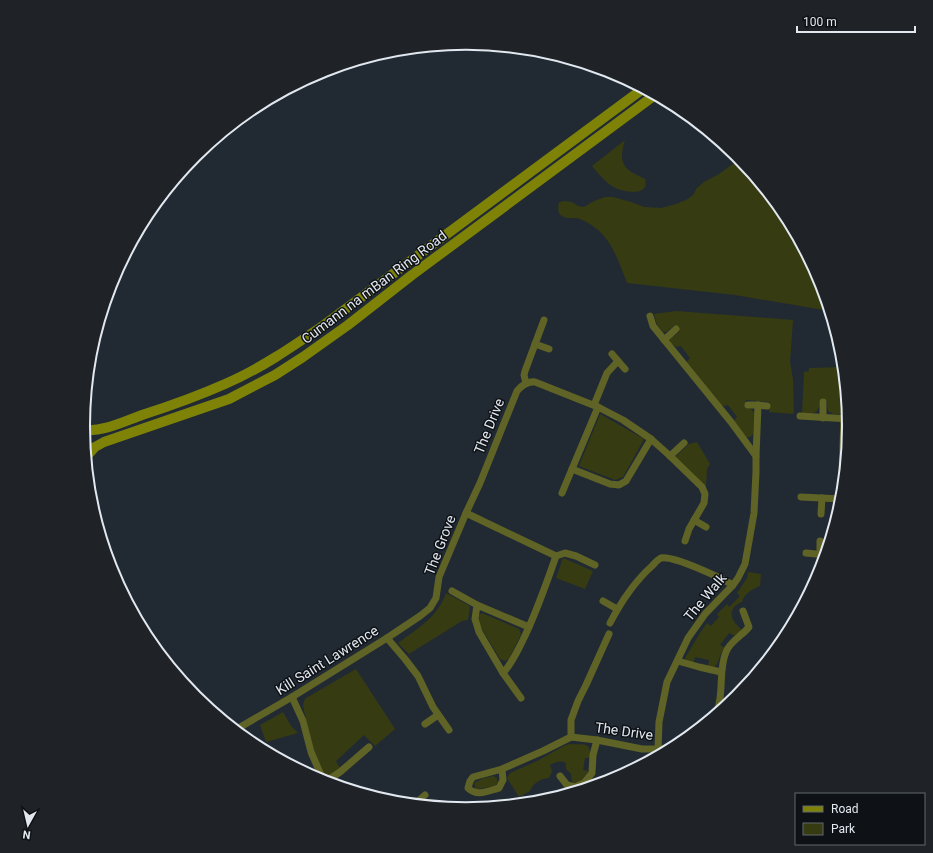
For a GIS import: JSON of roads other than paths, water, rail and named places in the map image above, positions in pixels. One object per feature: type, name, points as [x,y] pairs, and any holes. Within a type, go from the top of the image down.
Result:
[{"type":"main road","name":"Cumann na mBan Ring Road","points":[[90,430],[109,427],[206,392],[243,376],[276,357],[324,325],[639,92]]},
{"type":"main road","name":"Cumann na mBan Ring Road","points":[[91,451],[99,444],[228,399],[253,387],[303,358],[412,275],[652,98]]},
{"type":"street","points":[[650,316],[653,326],[731,422],[756,456]]},
{"type":"street","points":[[544,320],[525,371],[524,375],[526,383],[535,382],[596,406],[623,420],[651,439],[702,487],[706,494],[704,502],[689,528],[685,541]]},
{"type":"street","points":[[664,340],[676,329]]},
{"type":"street","points":[[535,344],[549,349]]},
{"type":"street","points":[[612,354],[625,369]]},
{"type":"street","points":[[562,493],[596,406],[607,373],[618,361]]},
{"type":"street","name":"The Drive","points":[[480,483],[517,391],[526,383]]},
{"type":"street","points":[[823,402],[823,418]]},
{"type":"street","points":[[748,405],[768,406]]},
{"type":"street","name":"The Walk","points":[[658,749],[659,722],[667,682],[688,638],[705,614],[733,585],[745,564],[754,513],[758,405]]},
{"type":"street","points":[[800,416],[843,419]]},
{"type":"street","points":[[572,469],[610,484],[619,485],[626,480],[651,439]]},
{"type":"street","points":[[670,456],[684,443]]},
{"type":"street","name":"The Grove","points":[[430,608],[436,598],[439,577],[480,483]]},
{"type":"street","points":[[801,497],[822,498],[836,501]]},
{"type":"street","points":[[821,514],[822,498]]},
{"type":"street","name":"The Grove","points":[[466,514],[556,556],[565,553],[576,556],[595,565]]},
{"type":"street","points":[[694,520],[706,527]]},
{"type":"street","points":[[820,541],[822,550]]},
{"type":"street","points":[[806,553],[821,554]]},
{"type":"street","points":[[503,673],[511,664],[529,627],[542,598],[556,556]]},
{"type":"street","points":[[610,623],[638,580],[660,558],[668,558],[713,574],[733,585]]},
{"type":"street","name":"The Grove","points":[[452,591],[477,605],[529,627]]},
{"type":"street","points":[[603,601],[618,609]]},
{"type":"street","points":[[477,605],[475,619],[479,632],[503,673],[521,698]]},
{"type":"street","name":"Kill Saint Lawrence","points":[[240,727],[387,638],[430,608]]},
{"type":"street","points":[[719,706],[721,672],[726,652],[731,644],[749,627],[743,611]]},
{"type":"street","points":[[502,769],[503,780],[499,788],[479,794],[468,788],[470,781],[473,778],[502,769],[571,737],[571,720],[578,700],[586,686],[609,634]]},
{"type":"street","points":[[387,638],[405,658],[418,676],[433,707],[449,730]]},
{"type":"street","points":[[678,660],[721,672]]},
{"type":"street","points":[[292,696],[303,721],[311,752],[320,773]]},
{"type":"street","points":[[425,724],[438,714]]},
{"type":"street","name":"The Drive","points":[[571,737],[597,740],[642,749],[661,749]]},
{"type":"street","points":[[576,786],[584,783],[592,773],[593,755],[597,740]]},
{"type":"street","points":[[331,778],[340,772],[369,747]]},
{"type":"street","points":[[560,776],[567,785],[575,787]]},
{"type":"street","points":[[420,800],[426,795]]}]
